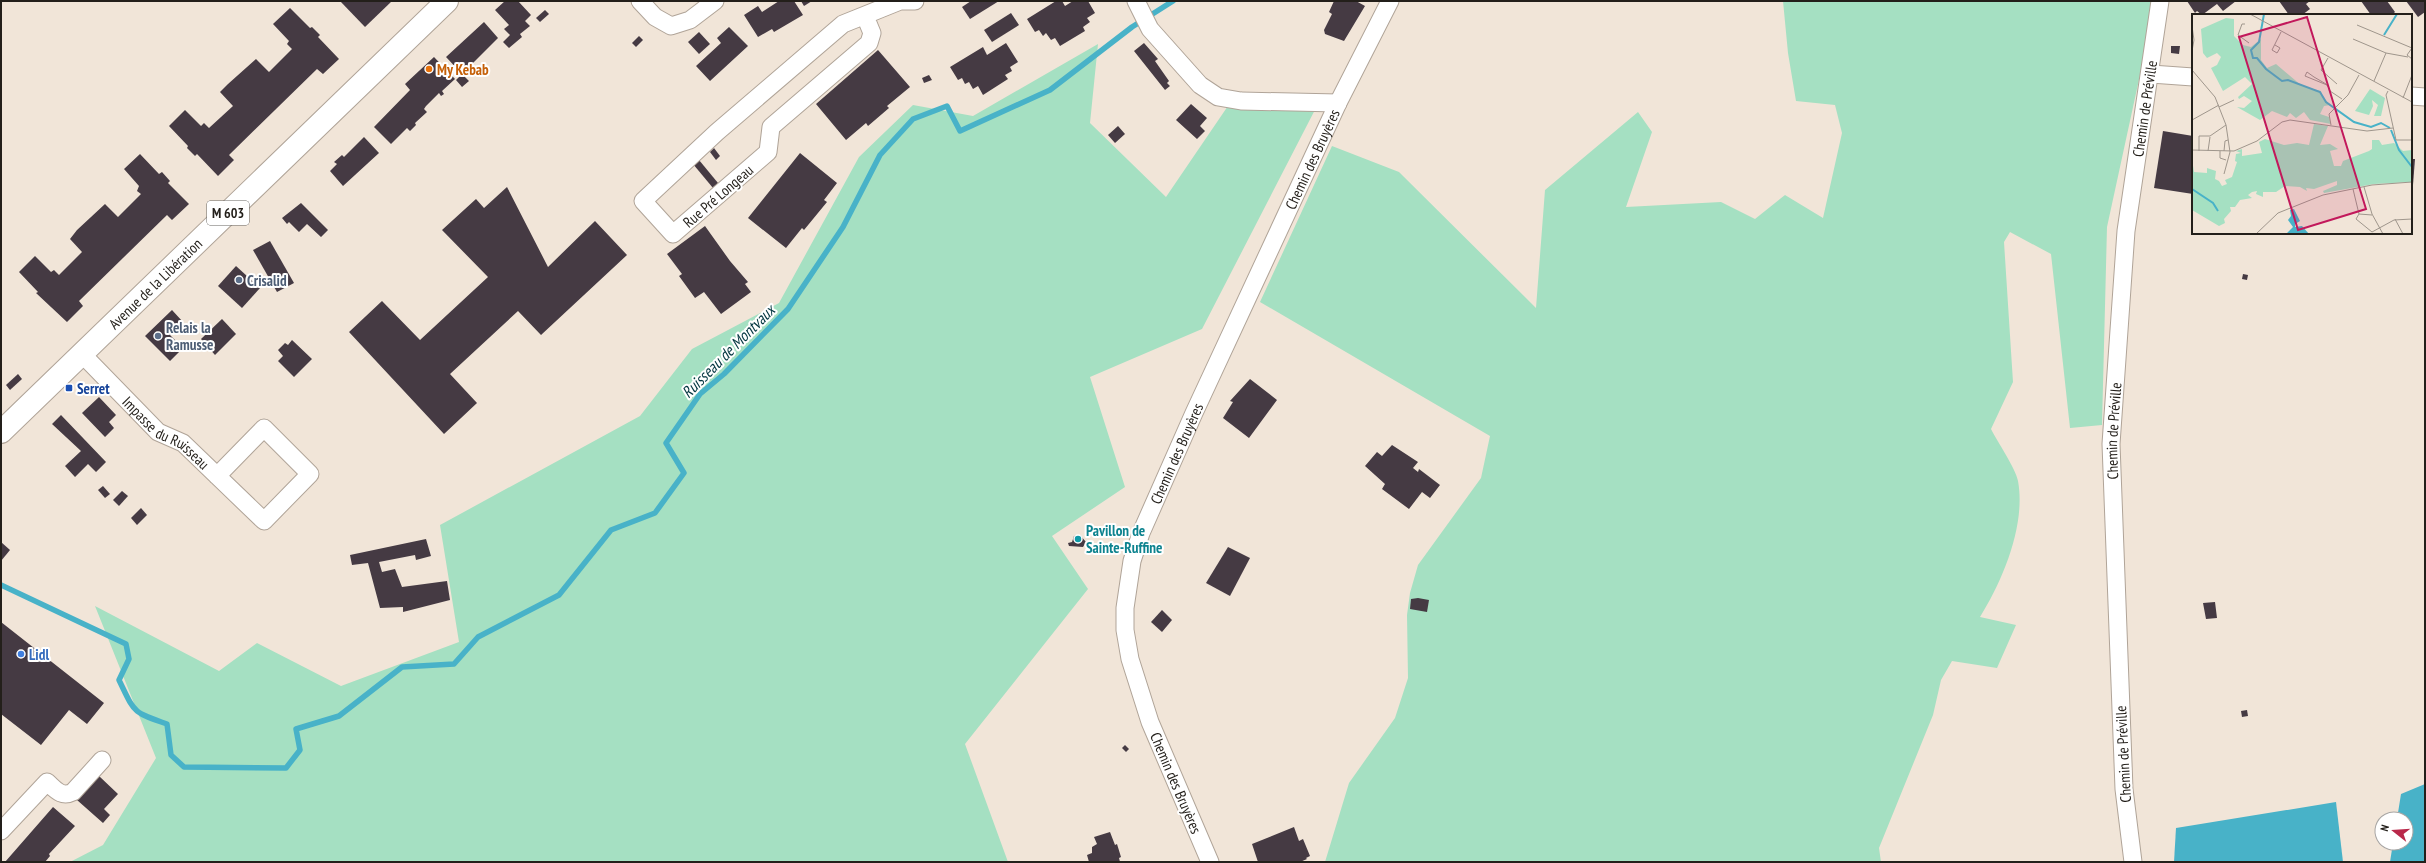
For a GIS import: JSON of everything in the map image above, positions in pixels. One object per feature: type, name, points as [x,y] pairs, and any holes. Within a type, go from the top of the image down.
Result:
[{"type":"main road","name":"Avenue de la Libération","points":[[1,432],[447,1]]},
{"type":"street","points":[[640,1],[655,17],[671,26],[690,20],[715,1]]},
{"type":"street","name":"Rue Pré Longeau","points":[[865,16],[872,33],[869,43],[771,127],[768,152],[673,234],[643,201],[717,132],[843,24],[900,2],[915,1]]},
{"type":"street","points":[[1136,1],[1150,29],[1200,85],[1218,97],[1241,101],[1338,103]]},
{"type":"street","name":"Chemin des Bruyères","points":[[1210,862],[1150,722],[1130,659],[1125,630],[1127,585],[1132,561],[1141,533],[1338,103],[1390,1]]},
{"type":"street","name":"Chemin de Préville","points":[[2133,862],[2124,789],[2111,444],[2126,231],[2160,1]]},
{"type":"street","points":[[2150,74],[2192,77]]},
{"type":"street","points":[[2412,96],[2425,97]]},
{"type":"street","name":"Impasse du Ruisseau","points":[[82,354],[158,432],[183,443],[217,476],[264,521],[310,474],[264,428],[217,476]]},
{"type":"street","points":[[1,831],[47,782],[60,794],[67,795],[73,792],[102,760]]},
{"type":"green space","points":[[1783,1],[2156,1],[2107,227],[2102,425],[2070,428],[2051,254],[2010,232],[2004,242],[2013,382],[1991,429],[2017,476],[2020,498],[2016,534],[2011,552],[1997,586],[1980,617],[2016,625],[1997,668],[1952,661],[1941,680],[1933,715],[1879,848],[1881,862],[1325,862],[1349,783],[1395,718],[1408,678],[1407,615],[1410,593],[1418,565],[1481,478],[1490,436],[1260,302],[1332,146],[1399,172],[1536,308],[1545,190],[1638,112],[1652,132],[1626,207],[1721,202],[1755,219],[1785,195],[1823,218],[1842,133],[1835,105],[1796,101],[1788,53]]},
{"type":"green space","points":[[1098,44],[1090,123],[1166,197],[1232,100],[1319,102],[1202,329],[1090,377],[1125,487],[1052,536],[1088,589],[965,744],[1008,862],[70,862],[103,845],[156,758],[95,606],[219,671],[257,643],[341,686],[459,642],[440,525],[640,416],[692,349],[779,303],[859,157],[913,105],[973,116]]},
{"type":"water","points":[[2425,784],[2425,862],[2390,862],[2392,851],[2414,851],[2414,811],[2398,811],[2401,794]]},
{"type":"water","points":[[2336,802],[2343,862],[2174,862],[2176,828]]},
{"type":"building","points":[[340,1],[392,1],[365,27]]},
{"type":"building","points":[[505,1],[518,1],[531,15],[525,21],[530,26],[520,34],[522,37],[509,48],[503,42],[510,35],[504,29],[509,25],[495,10]]},
{"type":"building","points":[[779,1],[794,1],[803,15],[774,32],[772,29],[758,37],[744,15],[758,6],[762,12]]},
{"type":"building","points":[[801,1],[812,1],[804,6]]},
{"type":"building","points":[[971,1],[999,1],[970,19],[962,7]]},
{"type":"building","points":[[1056,1],[1062,1],[1065,6],[1073,1],[1088,1],[1095,13],[1087,18],[1090,22],[1083,27],[1085,31],[1060,46],[1055,38],[1051,40],[1046,33],[1043,36],[1039,30],[1035,32],[1027,19]]},
{"type":"building","points":[[1334,1],[1356,1],[1365,6],[1344,41],[1325,34],[1324,30],[1332,14],[1329,12]]},
{"type":"building","points":[[2187,1],[2236,1],[2223,11],[2217,4],[2203,14],[2197,11],[2195,13]]},
{"type":"building","points":[[2279,1],[2310,1],[2306,4],[2310,9],[2303,14],[2288,14]]},
{"type":"building","points":[[2361,1],[2387,1],[2395,12],[2393,14],[2370,14]]},
{"type":"building","points":[[2406,1],[2425,1],[2425,12],[2418,17]]},
{"type":"building","points":[[290,8],[310,28],[312,27],[320,35],[318,37],[339,59],[323,74],[317,69],[229,155],[234,160],[218,176],[197,154],[195,156],[187,148],[188,146],[169,126],[185,110],[201,126],[204,123],[209,128],[233,106],[220,92],[228,84],[256,59],[269,72],[292,49],[287,44],[289,41],[273,24]]},
{"type":"building","points":[[545,10],[549,14],[540,22],[536,18]]},
{"type":"building","points":[[1011,13],[1019,25],[992,42],[984,30]]},
{"type":"building","points":[[484,22],[498,38],[462,74],[446,57]]},
{"type":"building","points":[[729,27],[748,46],[710,81],[696,66],[721,43],[717,38]]},
{"type":"building","points":[[699,32],[710,44],[699,54],[688,42]]},
{"type":"building","points":[[639,36],[643,40],[636,47],[632,43]]},
{"type":"building","points":[[1006,43],[1018,62],[1010,67],[1012,71],[1005,75],[1008,79],[983,95],[978,86],[973,89],[969,82],[965,84],[962,78],[958,80],[950,67],[983,47],[987,55]]},
{"type":"building","points":[[1144,43],[1158,59],[1155,61],[1169,81],[1167,83],[1170,86],[1165,90],[1134,51]]},
{"type":"building","points":[[2171,46],[2180,46],[2179,54],[2171,53]]},
{"type":"building","points":[[878,50],[910,87],[887,106],[889,108],[868,126],[866,123],[846,140],[816,104]]},
{"type":"building","points":[[434,57],[455,79],[442,91],[444,94],[441,96],[439,93],[426,106],[424,109],[427,112],[415,123],[416,125],[410,131],[407,128],[391,144],[374,127],[410,90],[405,84]]},
{"type":"building","points":[[462,74],[469,81],[462,87],[456,80]]},
{"type":"building","points":[[929,75],[932,80],[924,83],[922,78]]},
{"type":"building","points":[[1191,104],[1207,118],[1200,126],[1205,131],[1197,139],[1176,120]]},
{"type":"building","points":[[1118,126],[1125,134],[1115,143],[1108,135]]},
{"type":"building","points":[[2163,131],[2192,136],[2192,194],[2154,188]]},
{"type":"building","points":[[364,137],[379,153],[343,186],[330,171],[337,164],[334,162],[342,155],[344,157]]},
{"type":"building","points":[[714,148],[720,156],[716,160],[710,152]]},
{"type":"building","points":[[800,153],[837,183],[824,200],[827,202],[804,230],[802,228],[786,248],[748,218]]},
{"type":"building","points":[[140,154],[159,174],[162,172],[170,181],[168,183],[189,204],[172,220],[167,215],[79,301],[83,306],[67,322],[36,293],[38,292],[19,272],[35,256],[51,272],[54,270],[59,275],[82,252],[70,239],[77,230],[105,204],[118,217],[141,194],[137,191],[139,186],[124,169]]},
{"type":"building","points":[[2412,159],[2415,159],[2412,198]]},
{"type":"building","points":[[699,160],[718,183],[713,188],[693,164]]},
{"type":"building","points":[[507,187],[548,267],[595,221],[627,255],[541,335],[518,311],[450,374],[477,403],[444,434],[349,332],[382,301],[420,340],[488,277],[442,230],[476,199],[484,208]]},
{"type":"building","points":[[301,203],[328,230],[321,237],[307,224],[299,232],[289,222],[287,224],[282,218]]},
{"type":"building","points":[[705,226],[730,261],[748,282],[745,284],[751,292],[721,314],[704,292],[695,298],[679,276],[682,274],[667,254]]},
{"type":"building","points":[[270,241],[294,283],[277,292],[253,250]]},
{"type":"building","points":[[236,266],[260,288],[242,308],[218,286]]},
{"type":"building","points":[[2243,274],[2248,275],[2247,280],[2242,279]]},
{"type":"building","name":"Relais la Ramusse","points":[[172,310],[183,322],[170,335],[183,348],[170,361],[145,336]]},
{"type":"building","points":[[222,319],[236,334],[215,355],[201,339]]},
{"type":"building","points":[[292,340],[312,359],[294,377],[278,361],[283,356],[278,350],[285,343],[288,345]]},
{"type":"building","points":[[18,374],[22,379],[10,390],[6,385]]},
{"type":"building","points":[[1250,379],[1277,400],[1249,438],[1223,418],[1233,402],[1230,401]]},
{"type":"building","points":[[99,397],[116,415],[109,422],[114,428],[105,437],[82,413]]},
{"type":"building","points":[[61,415],[106,462],[96,472],[88,464],[75,477],[65,466],[81,451],[52,424]]},
{"type":"building","points":[[1392,445],[1418,462],[1413,468],[1418,472],[1419,469],[1440,485],[1430,498],[1422,492],[1409,509],[1382,489],[1385,484],[1365,466],[1377,452],[1382,456]]},
{"type":"building","points":[[103,486],[110,494],[105,498],[98,490]]},
{"type":"building","points":[[122,491],[128,496],[119,506],[113,500]]},
{"type":"building","points":[[141,508],[147,515],[137,525],[131,518]]},
{"type":"building","name":"Pavillon de Sainte-Ruffine","points":[[1080,535],[1086,542],[1083,547],[1069,546],[1068,543],[1072,542],[1074,536]]},
{"type":"building","points":[[426,539],[431,556],[416,560],[415,555],[379,562],[382,572],[395,569],[402,587],[447,581],[450,600],[403,612],[403,607],[380,608],[368,563],[352,565],[350,555]]},
{"type":"building","points":[[1,542],[10,550],[1,561]]},
{"type":"building","points":[[1228,547],[1250,558],[1230,596],[1206,583]]},
{"type":"building","points":[[1418,598],[1429,600],[1427,612],[1410,609],[1411,599]]},
{"type":"building","points":[[2215,602],[2217,618],[2206,619],[2203,603]]},
{"type":"building","points":[[1162,610],[1172,620],[1162,632],[1151,622]]},
{"type":"building","name":"Lidl","points":[[1,622],[104,703],[87,724],[69,710],[41,745],[1,714]]},
{"type":"building","points":[[2247,710],[2248,716],[2242,717],[2241,711]]},
{"type":"building","points":[[1125,745],[1129,749],[1126,752],[1122,748]]},
{"type":"building","points":[[99,776],[118,794],[104,809],[110,815],[103,823],[77,800]]},
{"type":"building","points":[[53,807],[75,826],[49,854],[50,856],[45,862],[5,862]]},
{"type":"building","points":[[1294,827],[1299,841],[1303,839],[1310,856],[1306,858],[1307,859],[1300,862],[1258,862],[1252,844]]},
{"type":"building","points":[[1110,832],[1115,845],[1117,844],[1121,857],[1119,858],[1120,862],[1089,862],[1087,855],[1092,853],[1092,847],[1097,844],[1094,837]]},
{"type":"waterway","name":"Ruisseau de Montvaux","points":[[1,585],[126,644],[129,659],[119,680],[128,699],[136,710],[147,717],[167,724],[171,755],[184,767],[286,768],[300,750],[296,729],[339,716],[402,667],[454,664],[478,637],[559,595],[611,530],[655,513],[684,473],[666,443],[700,394],[724,374],[788,309],[843,227],[880,155],[913,119],[947,106],[960,131],[1050,90],[1132,27],[1173,1]]},
{"type":"place","name":"My Kebab","points":[[429,69]]},
{"type":"place","name":"Crisalid","points":[[239,280]]},
{"type":"place","name":"Relais la Ramusse","points":[[158,336]]},
{"type":"place","name":"Serret","points":[[69,388]]},
{"type":"place","name":"Pavillon de Sainte-Ruffine","points":[[1078,539]]},
{"type":"place","name":"Lidl","points":[[21,654]]}]
